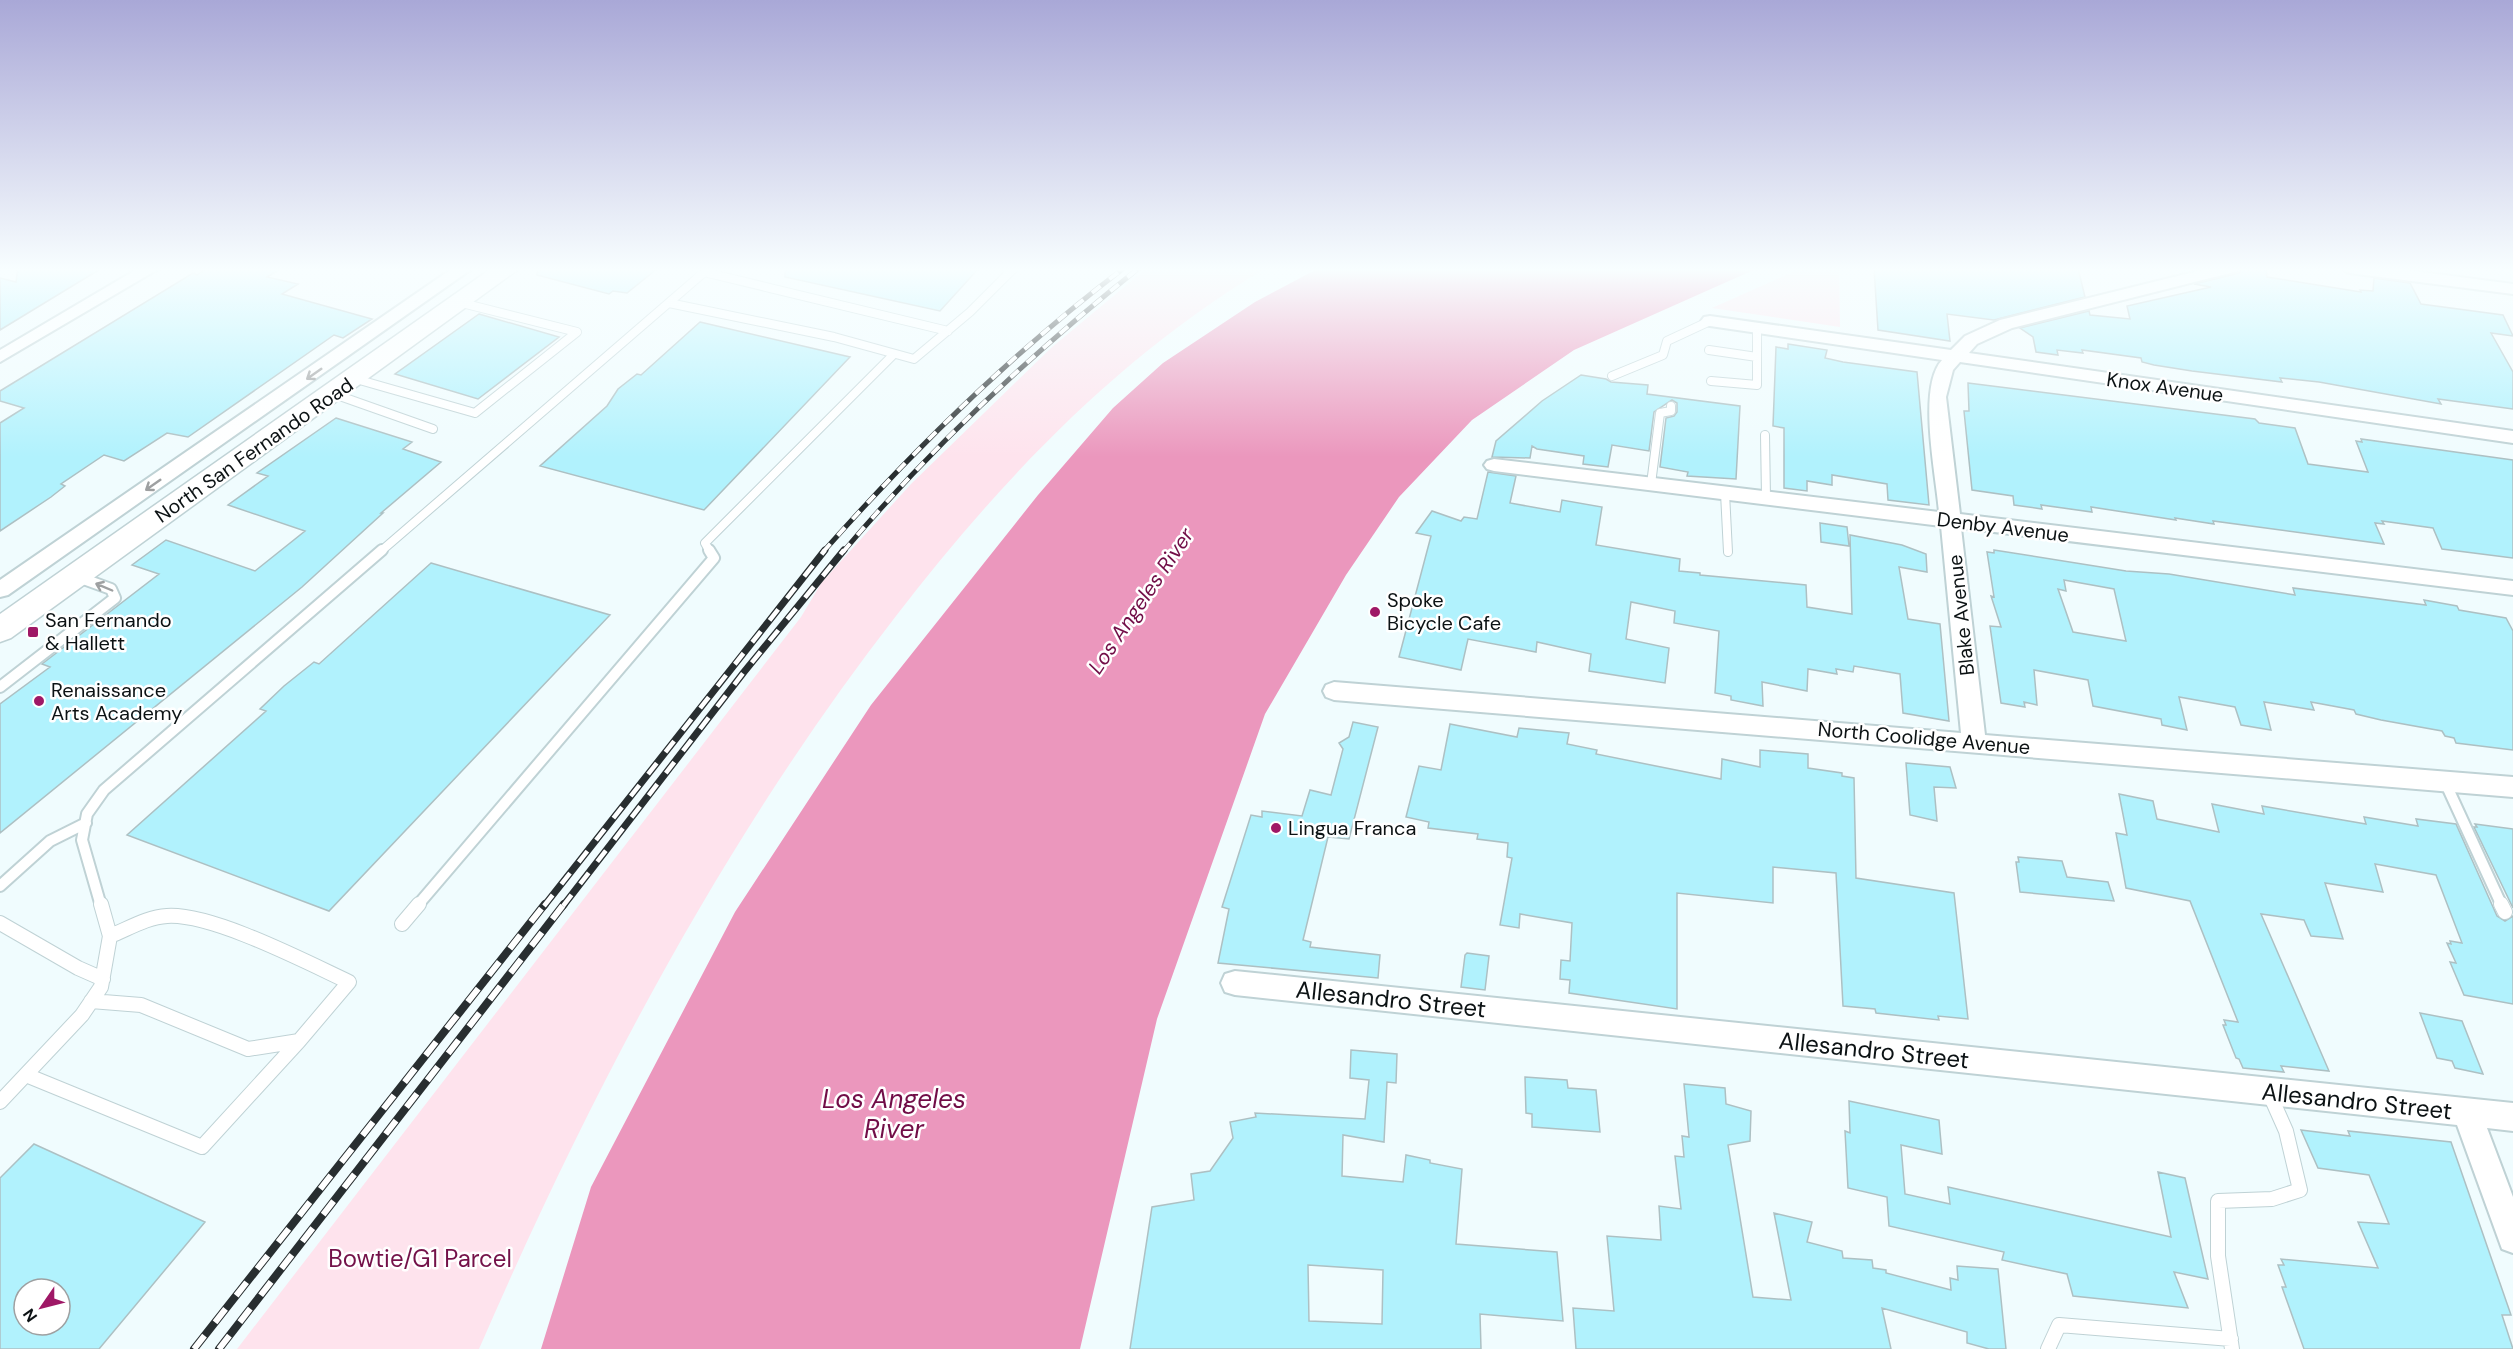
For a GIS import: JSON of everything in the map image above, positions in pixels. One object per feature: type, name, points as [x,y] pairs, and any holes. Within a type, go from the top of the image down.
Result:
[{"type":"main road","name":"North San Fernando Road","points":[[0,630],[423,331]]},
{"type":"street","points":[[0,357],[44,331]]},
{"type":"street","name":"North San Fernando Road","points":[[0,590],[374,331]]},
{"type":"street","name":"Knox Avenue","points":[[1783,331],[2513,437]]},
{"type":"street","name":"Blake Avenue","points":[[1974,742],[1938,397],[1944,369],[1971,340],[1991,331]]},
{"type":"street","name":"Denby Avenue","points":[[1494,465],[2513,588]]},
{"type":"street","name":"North Coolidge Avenue","points":[[1334,691],[2513,788]]},
{"type":"street","name":"Allesandro Street","points":[[1235,983],[2513,1117]]},
{"type":"street","points":[[2467,1113],[2513,1238]]},
{"type":"lane","points":[[345,386],[475,413],[577,332],[573,331]]},
{"type":"lane","points":[[0,1102],[101,987],[110,936],[82,840],[87,814],[104,790],[637,331]]},
{"type":"lane","points":[[805,331],[914,359],[948,331]]},
{"type":"lane","points":[[1612,376],[1662,356],[1667,341],[1689,331]]},
{"type":"lane","points":[[1711,381],[1757,385],[1759,380],[1757,331]]},
{"type":"lane","points":[[1709,350],[1757,357]]},
{"type":"lane","points":[[402,924],[714,558],[705,543],[894,354]]},
{"type":"lane","points":[[345,386],[433,429]]},
{"type":"lane","points":[[1652,484],[1660,413],[1671,411],[1671,406]]},
{"type":"lane","points":[[1765,435],[1766,498]]},
{"type":"lane","points":[[1725,493],[1728,552]]},
{"type":"lane","points":[[0,687],[115,598],[115,593],[111,589],[75,576]]},
{"type":"lane","points":[[2445,782],[2505,912]]},
{"type":"lane","points":[[0,886],[50,841],[86,823]]},
{"type":"lane","points":[[26,1075],[202,1147],[299,1041],[349,982],[298,958],[188,915],[165,916],[110,936]]},
{"type":"lane","points":[[0,923],[78,968],[103,979]]},
{"type":"lane","points":[[91,1001],[141,1005],[248,1049],[299,1041]]},
{"type":"lane","points":[[2048,1349],[2059,1325],[2231,1344],[2218,1256],[2218,1201],[2272,1199],[2300,1190],[2286,1131],[2269,1092]]},
{"type":"green space","name":"Bowtie/G1 Parcel","points":[[1071,331],[1174,331],[1111,381],[1064,424],[1020,470],[936,566],[833,701],[774,788],[665,969],[567,1157],[479,1349],[237,1349],[801,617],[822,582],[911,484]]},
{"type":"water","name":"Los Angeles River","points":[[1211,331],[1617,331],[1574,350],[1472,420],[1399,497],[1346,575],[1265,714],[1157,1019],[1080,1349],[541,1349],[591,1187],[735,912],[871,705],[1038,495],[1113,408],[1163,363]]},
{"type":"building","points":[[98,331],[354,331],[343,338],[334,335],[188,437],[167,433],[124,461],[104,455],[61,484],[65,486],[51,497],[0,531],[0,423],[24,408],[0,401],[0,391]]},
{"type":"building","points":[[455,331],[538,331],[559,337],[478,399],[395,374]]},
{"type":"building","points":[[690,331],[738,331],[850,357],[704,510],[540,466],[607,406],[618,389],[637,374],[641,375]]},
{"type":"building","points":[[1884,331],[1949,331],[1950,341]]},
{"type":"building","points":[[2024,331],[2511,331],[2513,336],[2491,333],[2513,372],[2513,409],[2438,399],[2441,404],[2319,382],[2280,378],[2282,382],[2192,371],[2142,362],[2141,358],[2082,350],[2083,353],[2057,350],[2058,355],[2036,352],[2033,337]]},
{"type":"building","points":[[1788,344],[1827,350],[1825,358],[1843,362],[1917,372],[1929,505],[1888,500],[1887,484],[1832,475],[1832,485],[1807,481],[1807,491],[1784,488],[1784,428],[1773,426],[1776,347],[1788,349]]},
{"type":"building","points":[[1581,375],[1611,382],[1648,385],[1647,394],[1740,406],[1736,479],[1687,476],[1688,472],[1660,467],[1666,418],[1674,416],[1677,412],[1677,403],[1672,400],[1654,412],[1649,451],[1612,445],[1608,467],[1583,464],[1584,456],[1537,449],[1532,446],[1530,458],[1492,457],[1496,441],[1542,401]]},
{"type":"building","points":[[1968,383],[2255,419],[2259,423],[2295,428],[2308,464],[2368,472],[2356,441],[2362,442],[2361,439],[2513,460],[2513,558],[2442,549],[2433,528],[2382,521],[2384,524],[2375,523],[2384,544],[2213,521],[2214,524],[2175,518],[2176,520],[2091,507],[2092,512],[2041,505],[2042,509],[2014,505],[2013,496],[1972,490],[1964,411],[1969,411]]},
{"type":"building","points":[[336,418],[412,442],[403,449],[441,462],[381,513],[383,513],[302,587],[0,833],[0,704],[50,667],[42,664],[159,574],[132,565],[166,540],[255,571],[305,531],[228,505],[268,476],[257,473]]},
{"type":"building","points":[[1488,472],[1516,476],[1510,503],[1560,512],[1562,500],[1602,507],[1596,545],[1680,559],[1679,571],[1700,573],[1700,575],[1806,585],[1807,607],[1852,614],[1850,535],[1902,545],[1926,554],[1927,572],[1899,567],[1908,619],[1940,624],[1949,721],[1903,713],[1900,674],[1854,666],[1853,672],[1836,669],[1837,674],[1808,669],[1807,691],[1762,682],[1763,706],[1731,700],[1731,696],[1715,693],[1719,631],[1674,623],[1675,611],[1631,602],[1626,639],[1669,648],[1665,683],[1589,671],[1591,654],[1537,642],[1536,652],[1468,639],[1461,670],[1399,657],[1431,536],[1416,533],[1432,511],[1461,521],[1464,517],[1477,519]]},
{"type":"building","points":[[1820,523],[1847,527],[1849,546],[1821,542]]},
{"type":"building","points":[[1994,550],[2126,571],[2169,574],[2295,595],[2293,588],[2426,605],[2424,600],[2457,606],[2459,610],[2506,618],[2513,631],[2513,750],[2456,743],[2454,738],[2445,736],[2442,731],[2381,720],[2356,714],[2354,710],[2311,702],[2314,710],[2264,702],[2271,730],[2241,725],[2235,707],[2179,697],[2187,730],[2162,725],[2161,719],[2093,706],[2088,680],[2034,670],[2037,705],[2024,702],[2025,707],[2001,703],[1990,626],[2001,627],[1991,596],[1994,597],[1987,552],[1994,553]],"holes":[[[2064,580],[2114,589],[2126,641],[2073,632],[2058,589],[2066,591]]]},
{"type":"building","points":[[431,563],[610,615],[329,911],[127,835],[266,711],[260,709],[284,686],[314,662],[319,664]]},
{"type":"building","points":[[1353,722],[1378,727],[1349,839],[1328,837],[1303,940],[1311,942],[1310,947],[1380,955],[1378,978],[1218,963],[1229,909],[1222,907],[1251,815],[1262,817],[1262,811],[1302,816],[1310,790],[1331,795],[1343,749],[1339,743],[1349,737]]},
{"type":"building","points":[[1450,724],[1517,737],[1519,728],[1569,733],[1567,744],[1597,750],[1596,754],[1721,779],[1722,759],[1760,767],[1760,750],[1808,754],[1808,768],[1842,773],[1842,776],[1854,778],[1856,878],[1954,893],[1968,1019],[1938,1016],[1939,1020],[1876,1013],[1875,1009],[1843,1006],[1836,873],[1773,867],[1773,903],[1677,893],[1677,1009],[1569,993],[1570,980],[1560,979],[1561,960],[1570,961],[1572,923],[1520,914],[1519,928],[1500,925],[1512,858],[1507,857],[1508,843],[1477,839],[1478,834],[1428,828],[1429,822],[1406,817],[1419,766],[1441,770]]},
{"type":"building","points":[[1906,763],[1950,767],[1956,788],[1934,787],[1937,821],[1910,815]]},
{"type":"building","points":[[2119,794],[2153,801],[2157,819],[2219,832],[2212,804],[2264,814],[2262,806],[2366,824],[2364,817],[2418,826],[2416,819],[2456,824],[2497,916],[2505,921],[2513,916],[2513,1004],[2464,995],[2450,962],[2456,963],[2447,943],[2451,944],[2450,941],[2462,943],[2436,875],[2375,864],[2383,892],[2325,883],[2343,939],[2311,936],[2304,920],[2261,914],[2329,1071],[2281,1066],[2284,1072],[2243,1068],[2239,1059],[2236,1058],[2223,1025],[2226,1025],[2224,1020],[2238,1022],[2190,901],[2126,888],[2116,833],[2127,835]]},
{"type":"building","points":[[2475,824],[2513,829],[2513,908],[2474,827],[2477,827]]},
{"type":"building","points":[[2018,857],[2062,861],[2067,877],[2108,882],[2114,901],[2020,892],[2016,862],[2019,862]]},
{"type":"building","points":[[1467,953],[1489,956],[1485,990],[1461,987]]},
{"type":"building","points":[[2420,1013],[2462,1021],[2483,1074],[2455,1068],[2452,1061],[2437,1058]]},
{"type":"building","points":[[1351,1050],[1397,1054],[1396,1083],[1387,1082],[1384,1142],[1343,1135],[1342,1176],[1403,1182],[1406,1155],[1430,1160],[1430,1163],[1462,1169],[1456,1244],[1557,1252],[1563,1321],[1480,1314],[1481,1349],[1130,1349],[1152,1207],[1194,1200],[1191,1174],[1210,1171],[1233,1138],[1230,1122],[1256,1117],[1255,1113],[1365,1119],[1369,1080],[1350,1078]],"holes":[[[1308,1265],[1383,1270],[1382,1324],[1309,1321]]]},
{"type":"building","points":[[1525,1077],[1567,1080],[1568,1088],[1596,1090],[1600,1132],[1532,1127],[1532,1114],[1526,1113]]},
{"type":"building","points":[[1684,1084],[1725,1088],[1726,1104],[1751,1111],[1750,1141],[1728,1145],[1753,1297],[1791,1300],[1774,1213],[1812,1222],[1807,1242],[1842,1251],[1843,1258],[1872,1260],[1873,1268],[1886,1270],[1886,1273],[1951,1290],[1950,1278],[1958,1280],[1957,1266],[1998,1269],[2006,1349],[1989,1349],[1967,1343],[1967,1332],[1882,1308],[1891,1349],[1576,1349],[1573,1308],[1614,1311],[1607,1236],[1661,1240],[1659,1206],[1681,1209],[1675,1156],[1684,1157],[1682,1136],[1689,1137]]},
{"type":"building","points":[[1849,1101],[1939,1120],[1942,1154],[1901,1145],[1905,1194],[1950,1204],[1948,1187],[2171,1237],[2158,1172],[2185,1178],[2208,1279],[2174,1272],[2188,1308],[2073,1296],[2067,1274],[2002,1260],[2004,1252],[1889,1226],[1887,1197],[1848,1188],[1845,1131],[1850,1133]]},
{"type":"building","points":[[2301,1130],[2350,1136],[2348,1131],[2451,1142],[2511,1315],[2502,1315],[2513,1349],[2304,1349],[2282,1287],[2286,1287],[2278,1265],[2284,1265],[2281,1259],[2378,1268],[2358,1222],[2389,1224],[2369,1175],[2318,1168]]},
{"type":"building","points":[[34,1144],[205,1222],[99,1349],[0,1349],[0,1178]]},
{"type":"railway","points":[[823,552],[966,402],[1045,331]]},
{"type":"railway","points":[[843,552],[947,438],[1064,331]]},
{"type":"railway","points":[[544,906],[825,550]]},
{"type":"railway","points":[[563,906],[744,672],[844,550]]},
{"type":"railway","points":[[194,1349],[545,904]]},
{"type":"railway","points":[[219,1349],[564,904]]},
{"type":"place","name":"Spoke Bicycle Cafe","points":[[1375,612]]},
{"type":"place","name":"San Fernando & Hallett","points":[[33,632]]},
{"type":"place","name":"Renaissance Arts Academy","points":[[39,701]]},
{"type":"place","name":"Lingua Franca","points":[[1276,828]]}]
